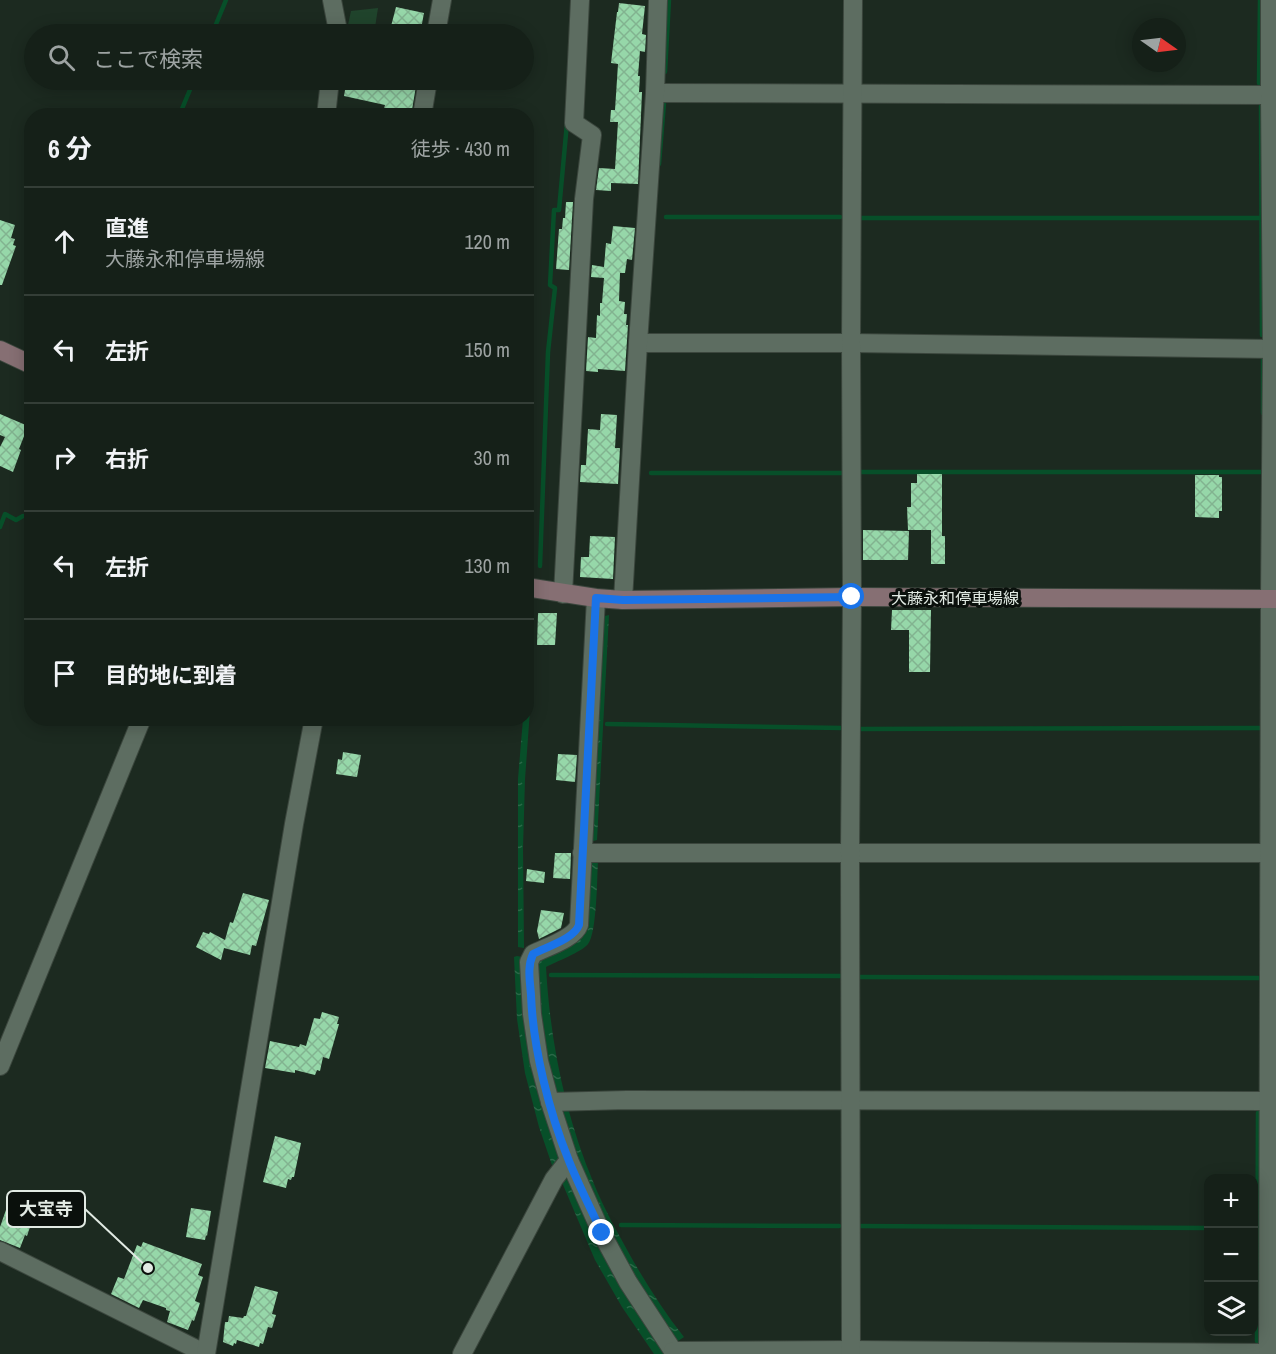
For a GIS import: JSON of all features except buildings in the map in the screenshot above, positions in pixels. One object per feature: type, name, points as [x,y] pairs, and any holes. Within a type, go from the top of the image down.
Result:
[{"type":"main road","points":[[0,350],[24,361]]},
{"type":"main road","name":"大藤永和停車場線","points":[[534,589],[623,600],[852,597],[1273,599]]},
{"type":"street","points":[[332,0],[337,24]]},
{"type":"street","points":[[438,24],[442,0]]},
{"type":"street","points":[[563,594],[584,199],[592,135],[574,123],[580,0]]},
{"type":"street","points":[[623,600],[655,93],[658,0]]},
{"type":"street","points":[[851,1352],[851,343],[854,0]]},
{"type":"street","points":[[596,598],[579,925],[573,935],[533,954],[529,962],[532,1014],[539,1061],[558,1102],[569,1160],[602,1233],[628,1282],[674,1352],[1271,1353],[1274,349],[1273,95],[1270,0]]},
{"type":"street","points":[[327,108],[329,90]]},
{"type":"street","points":[[423,108],[426,90]]},
{"type":"street","points":[[655,93],[1273,95]]},
{"type":"street","points":[[638,343],[851,343],[1274,349]]},
{"type":"street","points":[[0,1066],[139,726]]},
{"type":"street","points":[[0,1251],[206,1354],[294,824],[312,726]]},
{"type":"street","points":[[582,853],[1273,853]]},
{"type":"street","points":[[558,1102],[627,1100],[1273,1101]]},
{"type":"street","points":[[462,1354],[554,1179],[569,1160]]},
{"type":"shaded area","points":[[378,8],[376,24],[348,24],[351,11]]},
{"type":"water","points":[[609,615],[597,840],[589,842],[601,619]]},
{"type":"water","points":[[522,726],[529,726],[523,848],[524,948],[518,947],[518,779]]},
{"type":"water","points":[[598,860],[595,917],[591,938],[588,944],[580,950],[546,967],[555,1050],[567,1105],[598,1193],[643,1278],[684,1337],[678,1341],[647,1297],[608,1228],[568,1137],[547,1061],[539,1011],[536,961],[575,942],[588,861]]},
{"type":"water","points":[[514,957],[522,957],[547,1118],[668,1354],[654,1354],[622,1307],[595,1260],[561,1180],[553,1168],[539,1127],[525,1073],[517,1019]]},
{"type":"waterway","points":[[216,24],[226,0]]},
{"type":"waterway","points":[[665,72],[669,0]]},
{"type":"waterway","points":[[1259,83],[1260,0]]},
{"type":"waterway","points":[[182,108],[190,90]]},
{"type":"waterway","points":[[659,164],[664,103]]},
{"type":"waterway","points":[[1261,106],[1262,335]]},
{"type":"waterway","points":[[540,566],[548,352],[555,288],[550,285],[554,210],[559,210],[567,123]]},
{"type":"waterway","points":[[666,217],[840,217]]},
{"type":"waterway","points":[[860,218],[1261,218]]},
{"type":"waterway","points":[[1263,358],[1263,413]]},
{"type":"waterway","points":[[859,472],[1262,472]]},
{"type":"waterway","points":[[651,473],[843,473]]},
{"type":"waterway","points":[[0,527],[5,514],[16,520],[23,516]]},
{"type":"waterway","points":[[607,724],[843,728]]},
{"type":"waterway","points":[[859,729],[1262,728]]},
{"type":"waterway","points":[[551,975],[842,976]]},
{"type":"waterway","points":[[858,977],[1260,978]]},
{"type":"waterway","points":[[1257,1341],[1258,1113]]},
{"type":"waterway","points":[[621,1225],[839,1226]]},
{"type":"waterway","points":[[858,1226],[1204,1228]]},
{"type":"place","name":"大宝寺","points":[[148,1268]]},
{"type":"route","points":[[602,1233],[569,1160],[550,1102],[539,1061],[532,1014],[529,962],[533,954],[573,935],[579,925],[596,598],[623,600],[852,597]]}]
